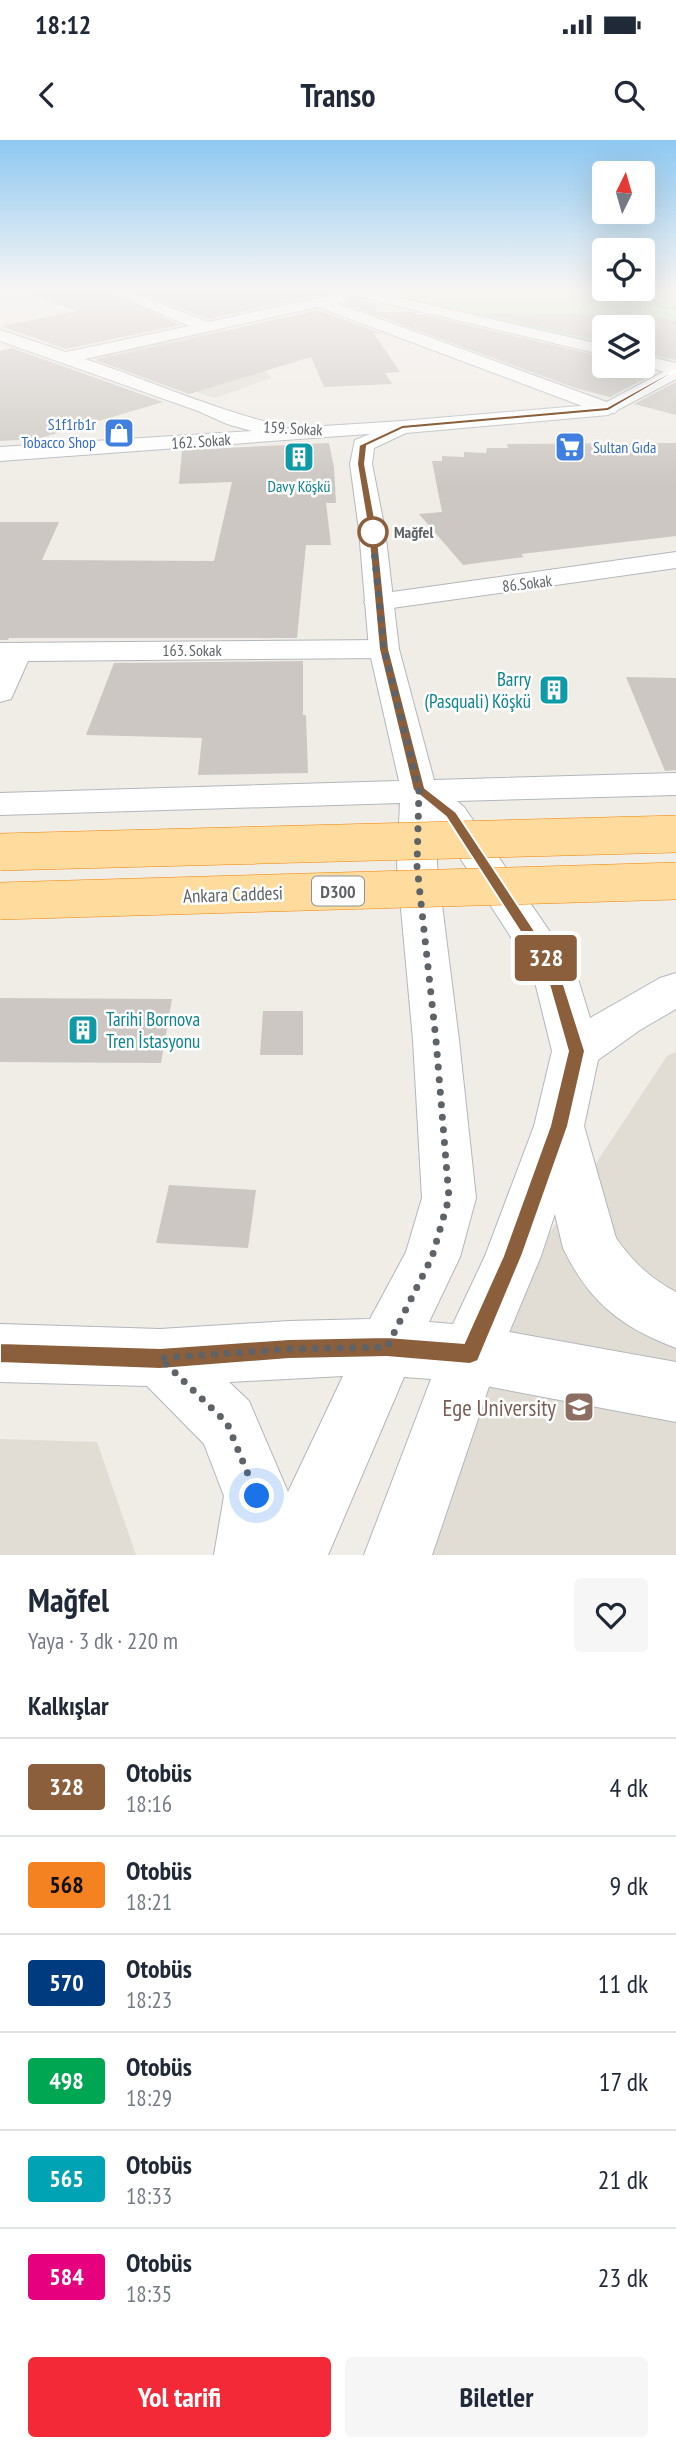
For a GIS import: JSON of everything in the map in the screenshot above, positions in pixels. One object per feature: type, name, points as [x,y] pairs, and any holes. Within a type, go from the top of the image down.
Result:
[{"type":"highway","points":[[0,852],[676,834]]},
{"type":"highway","name":"Ankara Caddesi","points":[[0,901],[676,881]]},
{"type":"street","name":"159. Sokak","points":[[52,355],[164,392],[244,423],[264,428],[349,431]]},
{"type":"street","points":[[62,358],[77,355]]},
{"type":"street","points":[[461,355],[608,409],[676,370]]},
{"type":"street","points":[[655,364],[676,370]]},
{"type":"street","name":"162. Sokak","points":[[0,454],[349,431],[608,409]]},
{"type":"street","points":[[293,1555],[387,1347],[432,1257],[449,1198],[436,1040],[417,866],[419,790],[384,649],[372,530],[361,464],[363,445],[402,427]]},
{"type":"street","name":"86.Sokak","points":[[378,601],[556,579],[676,560]]},
{"type":"street","name":"163. Sokak","points":[[8,652],[384,649]]},
{"type":"street","points":[[0,692],[8,652]]},
{"type":"street","points":[[0,804],[419,790],[671,785]]},
{"type":"street","points":[[398,1555],[470,1354],[513,1256],[559,1126],[576,1051],[553,969],[451,815],[419,790]]},
{"type":"street","points":[[576,1051],[624,1018],[676,989]]},
{"type":"street","points":[[559,1126],[591,1248],[606,1270],[640,1303],[676,1321]]},
{"type":"street","points":[[0,1353],[160,1358],[289,1349],[387,1347],[470,1354],[676,1392]]},
{"type":"street","points":[[160,1358],[227,1423],[257,1496],[247,1555]]},
{"type":"shaded area","points":[[106,355],[252,355],[271,378],[215,398],[93,358]]},
{"type":"shaded area","name":"Ege University","points":[[676,1052],[676,1555],[432,1555],[532,1260],[667,1056]]},
{"type":"shaded area","points":[[0,1439],[97,1442],[136,1555],[0,1555]]},
{"type":"green space","points":[[655,355],[676,355],[665,361],[655,359]]},
{"type":"building","points":[[0,355],[32,355],[163,402],[37,439],[0,441]]},
{"type":"building","points":[[117,355],[389,355],[400,372],[385,373],[392,384],[324,387],[311,357],[189,394],[95,360]]},
{"type":"building","points":[[485,355],[592,355],[592,378],[646,378],[610,397],[575,388]]},
{"type":"building","points":[[655,355],[676,355],[676,360],[655,356]]},
{"type":"building","points":[[676,382],[676,415],[634,404]]},
{"type":"building","points":[[329,443],[334,467],[336,503],[326,503],[331,545],[306,545],[297,638],[0,640],[0,522],[59,522],[42,560],[214,561],[232,482],[179,484],[182,450]]},
{"type":"building","points":[[676,443],[676,536],[521,554],[524,557],[463,565],[419,514],[442,512],[432,461],[442,461],[442,456],[464,457],[464,452],[486,453],[487,448],[508,448],[507,444]]},
{"type":"building","points":[[303,661],[303,715],[306,715],[308,773],[198,775],[202,738],[86,735],[114,663]]},
{"type":"building","points":[[626,677],[676,678],[676,770],[665,771]]},
{"type":"building","name":"Tarihi Bornova Tren İstasyonu","points":[[0,998],[172,999],[161,1063],[0,1062]]},
{"type":"building","points":[[263,1011],[303,1011],[303,1055],[260,1055]]},
{"type":"building","points":[[169,1185],[256,1190],[248,1248],[156,1243]]},
{"type":"bus line","name":"328","points":[[0,1353],[160,1358],[289,1349],[387,1347],[470,1354],[513,1256],[559,1126],[576,1051],[553,969],[451,815],[419,790],[411,749],[384,649],[372,530],[361,464],[363,445],[402,427],[608,409],[676,371]]},
{"type":"place","name":"S1f1rb1r Tobacco Shop","points":[[119,433]]},
{"type":"place","name":"Sultan Gıda","points":[[570,447]]},
{"type":"place","name":"Davy Köşkü","points":[[299,457]]},
{"type":"place","name":"Mağfel","points":[[373,532]]},
{"type":"place","name":"Barry (Pasquali) Köşkü","points":[[554,690]]},
{"type":"place","name":"Tarihi Bornova Tren İstasyonu","points":[[83,1030]]},
{"type":"place","name":"Ege University","points":[[579,1407]]},
{"type":"route","points":[[257,1496],[227,1423],[160,1358],[289,1349],[387,1347],[432,1257],[449,1198],[436,1040],[417,866],[419,790],[411,749],[384,649],[372,530],[373,532]]}]
